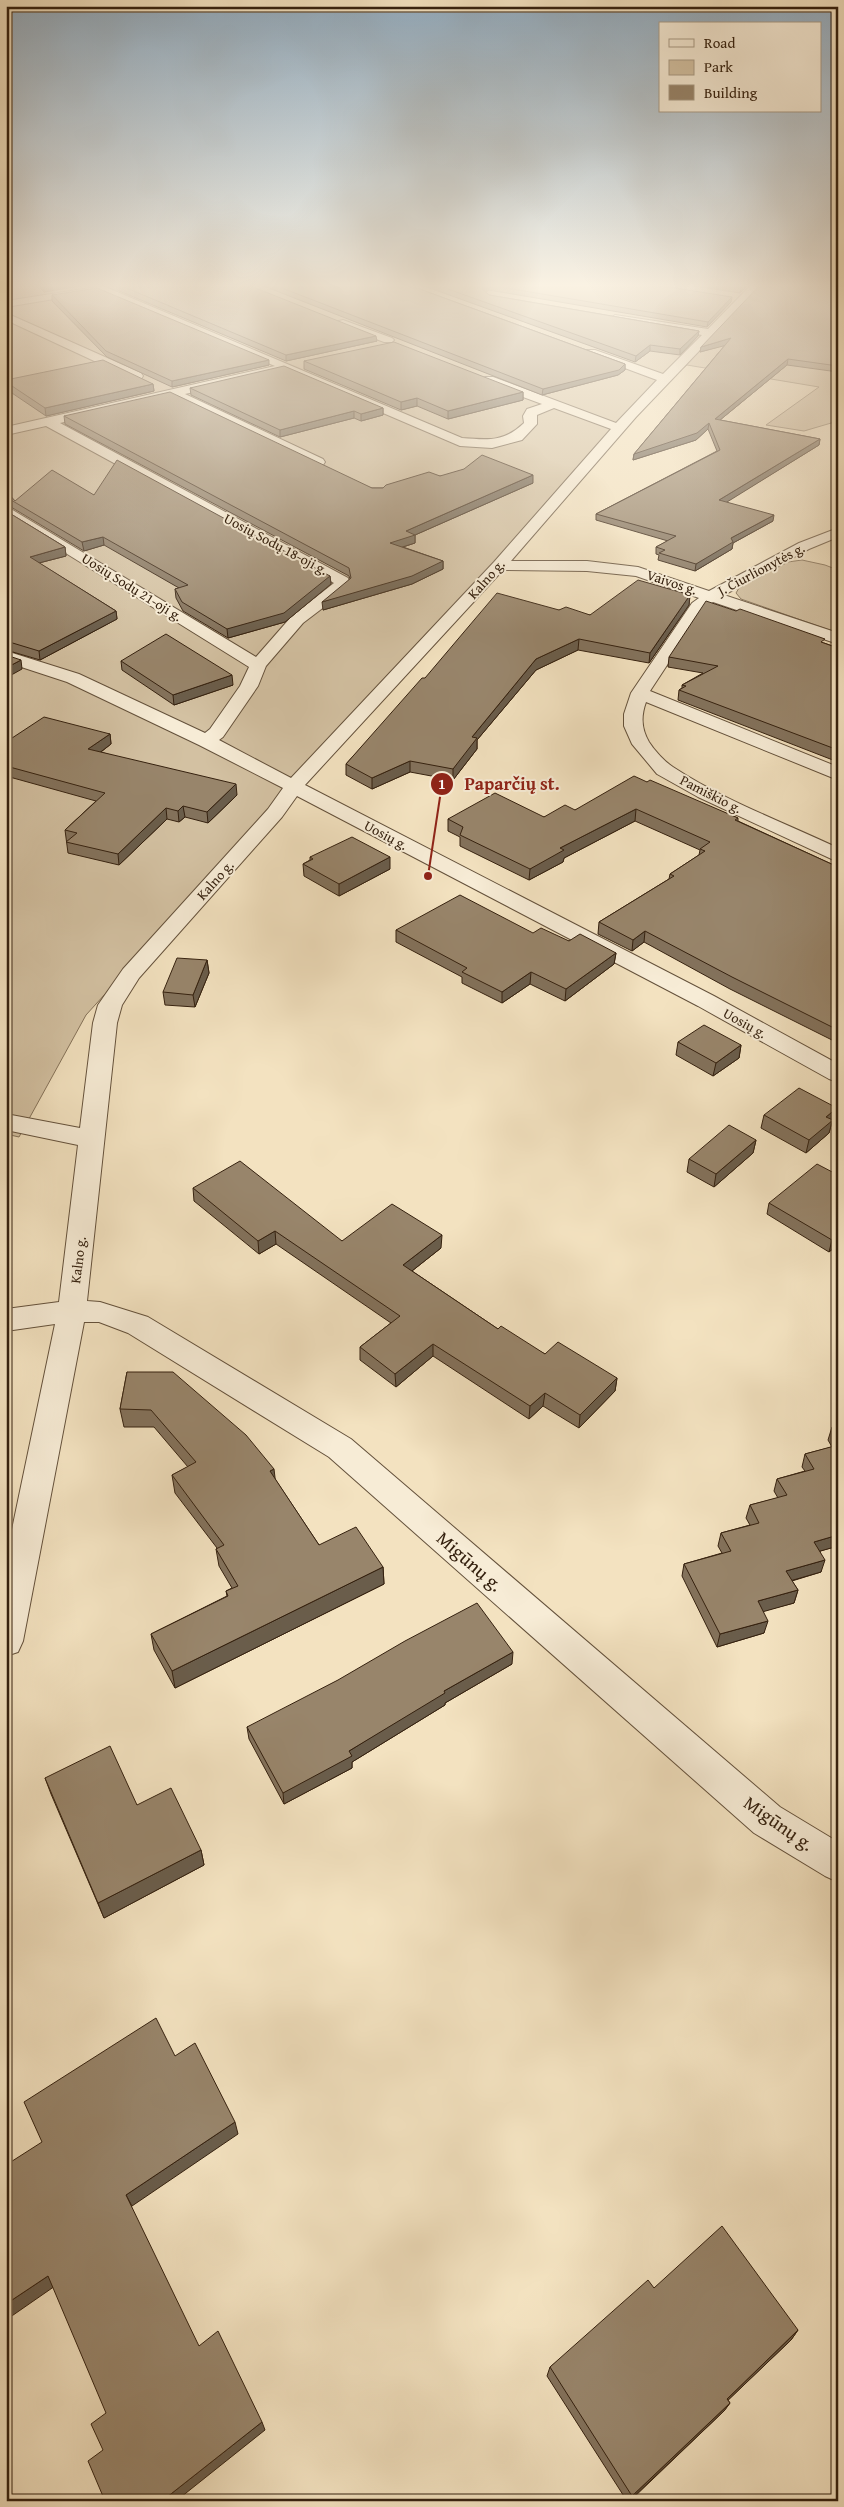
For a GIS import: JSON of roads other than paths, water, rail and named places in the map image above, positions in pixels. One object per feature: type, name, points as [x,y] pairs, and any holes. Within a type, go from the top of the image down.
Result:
[{"type":"street","points":[[6,431],[119,400]]},
{"type":"street","points":[[186,400],[334,470]]},
{"type":"street","points":[[362,400],[460,442],[492,444],[517,436],[531,424],[529,416],[532,412],[551,404]]},
{"type":"street","points":[[540,400],[619,428]]},
{"type":"street","name":"Kalno g.","points":[[6,1641],[72,1311],[105,1023],[110,1005],[130,974],[275,813],[294,786],[499,565],[645,400]]},
{"type":"street","name":"Uosių Sodų 18-oji g.","points":[[46,421],[342,581],[342,585],[339,588],[297,620],[258,665],[249,686],[217,733],[206,741]]},
{"type":"street","name":"Uosių Sodų 21-oji g.","points":[[6,510],[258,665]]},
{"type":"street","name":"J. Čiurlionytės g.","points":[[713,595],[804,546],[838,532]]},
{"type":"street","name":"Vaivos g.","points":[[499,565],[610,568],[638,572],[713,595],[838,639]]},
{"type":"street","name":"Pamiškio g.","points":[[713,595],[698,606],[640,692],[633,714],[633,726],[641,744],[664,770],[705,793],[838,856]]},
{"type":"street","name":"Uosių g.","points":[[6,656],[73,678],[206,741],[697,997],[838,1074]]},
{"type":"street","points":[[640,692],[838,774]]},
{"type":"street","points":[[6,1122],[92,1139]]},
{"type":"street","name":"Migūnų g.","points":[[6,1320],[72,1311],[100,1312],[138,1326],[179,1348],[340,1448],[768,1820],[838,1863]]},
{"type":"place","name":"Paparčių st.","points":[[428,876]]}]
